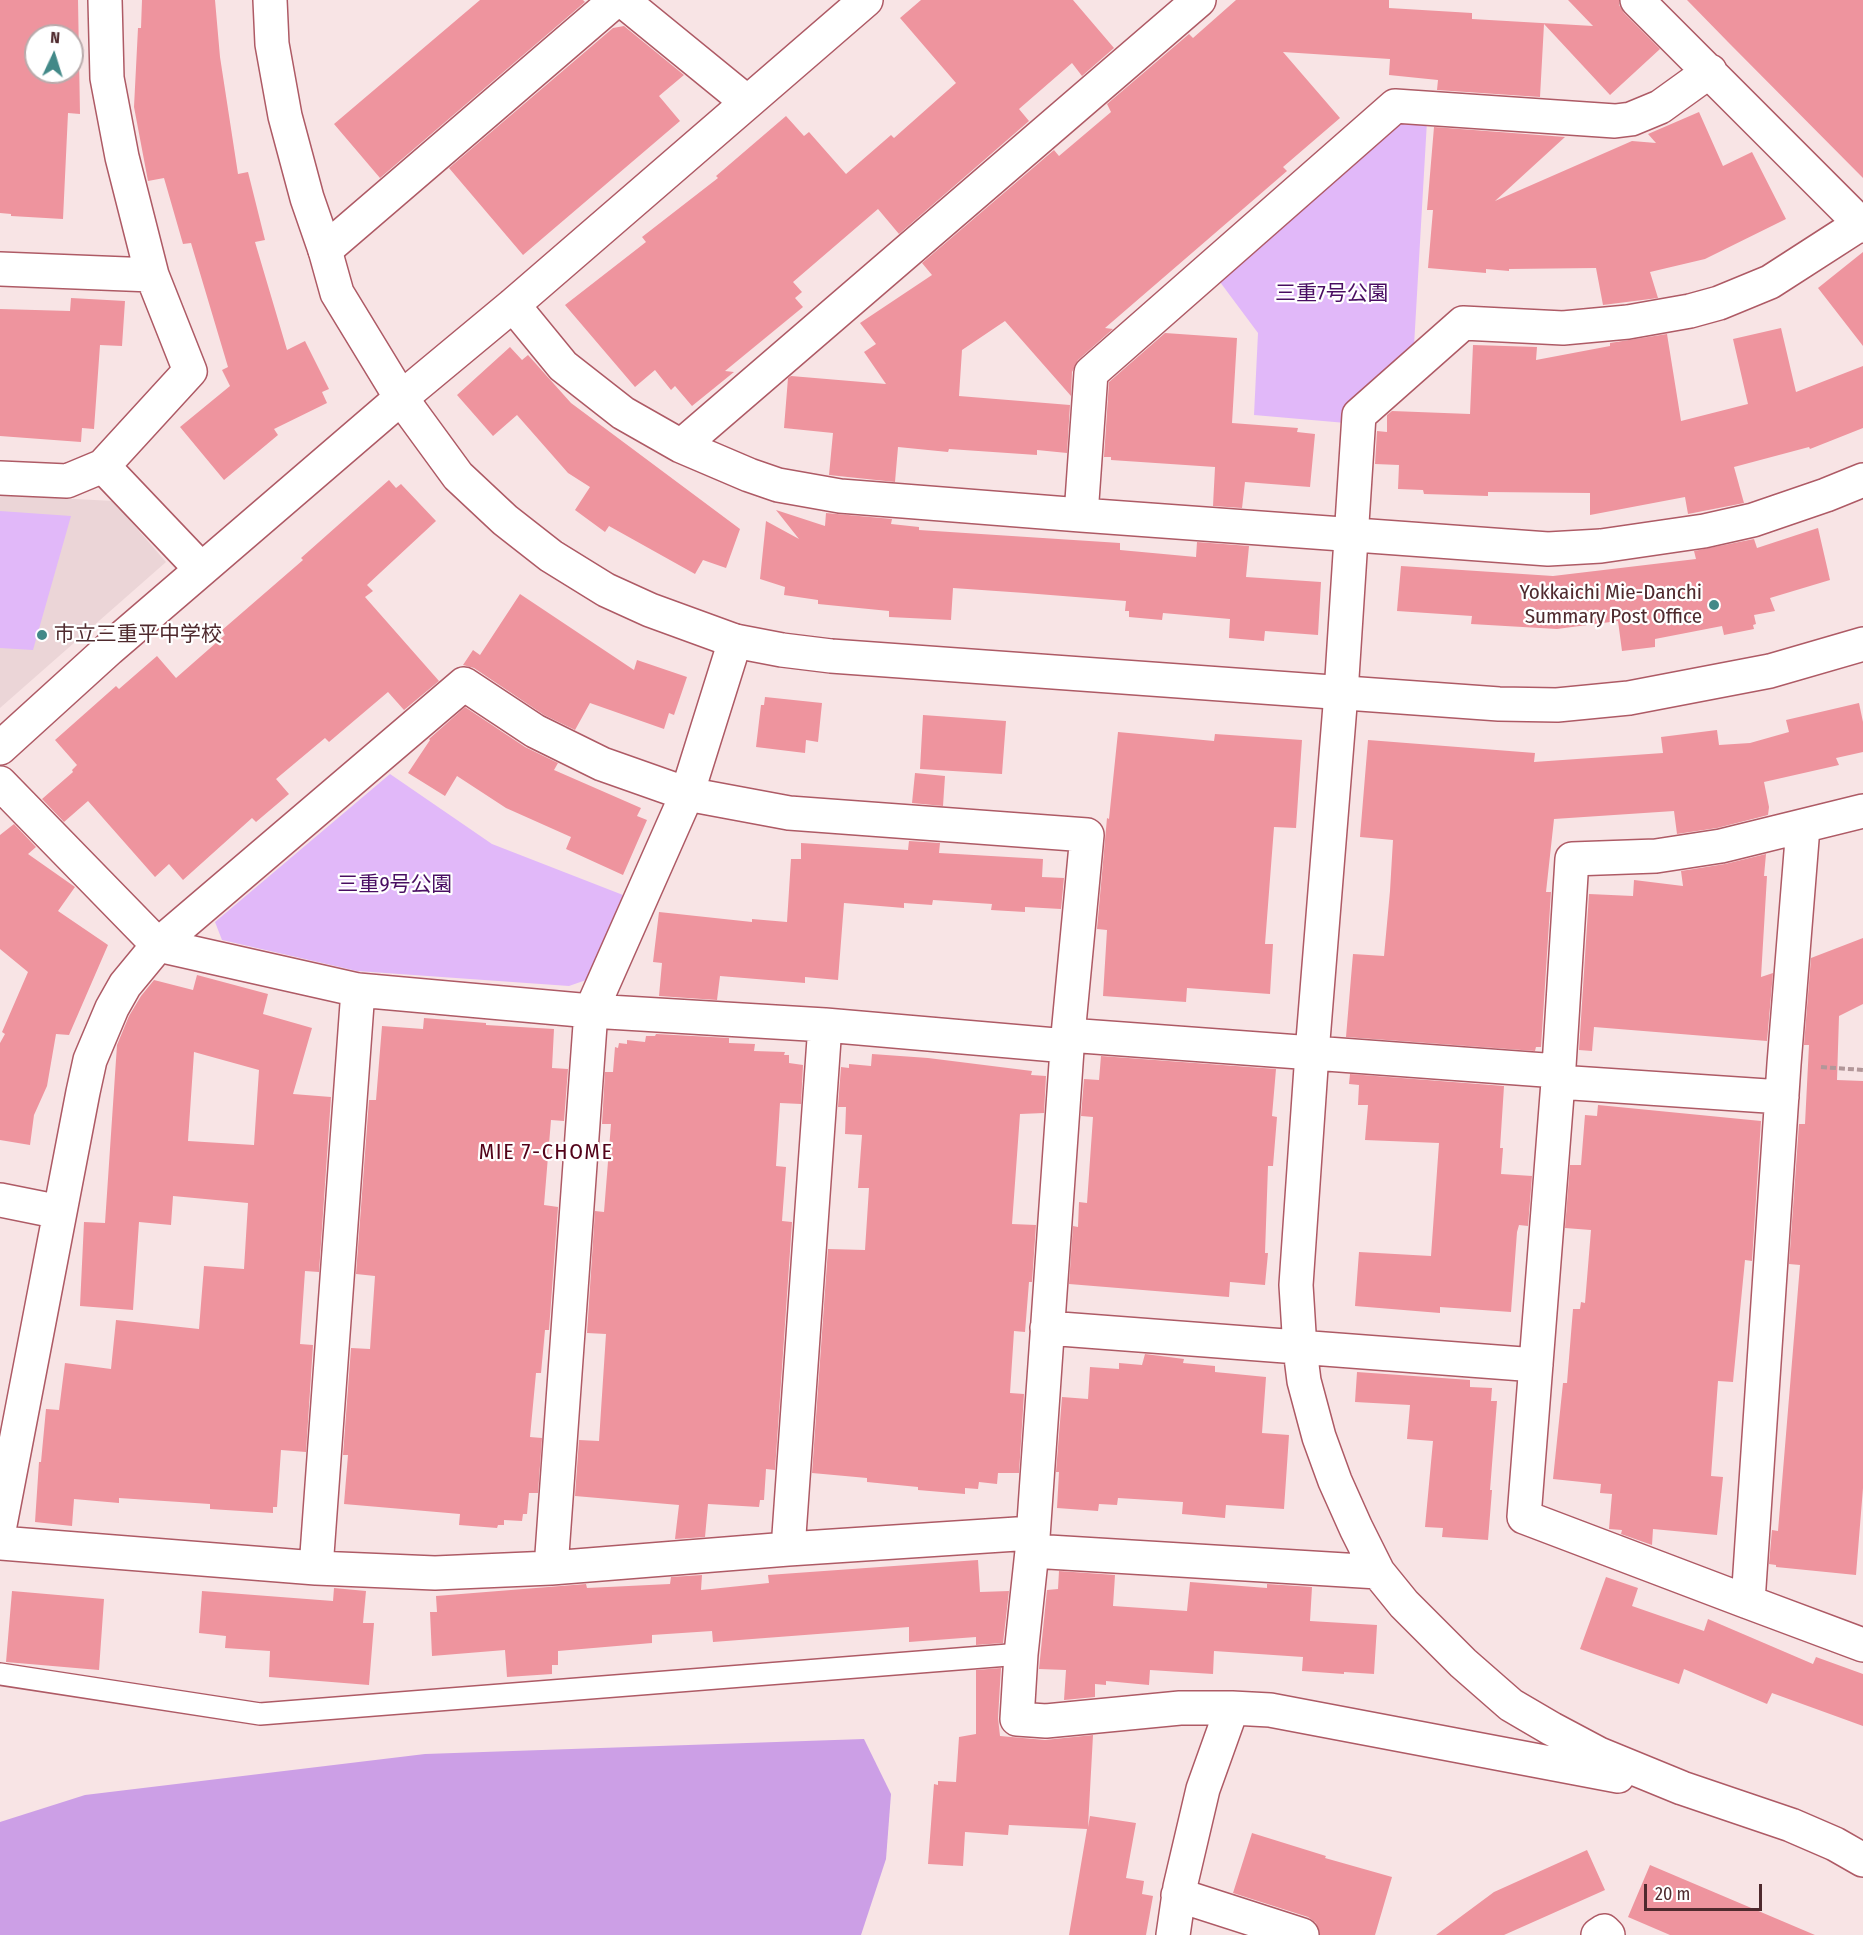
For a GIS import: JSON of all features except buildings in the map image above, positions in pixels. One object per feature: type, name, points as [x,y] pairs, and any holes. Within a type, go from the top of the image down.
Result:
[{"type":"street","points":[[0,478],[67,481],[103,466],[190,370],[152,275],[122,158],[107,78],[105,0]]},
{"type":"street","points":[[270,0],[272,44],[285,116],[307,198],[337,293],[401,398],[458,476],[505,520],[551,556],[606,590],[650,610],[735,641],[831,656],[1499,704],[1557,705],[1629,698],[1770,671],[1863,644]]},
{"type":"street","points":[[325,250],[616,0]]},
{"type":"street","points":[[622,0],[747,102]]},
{"type":"street","points":[[0,748],[201,569],[513,305],[866,0]]},
{"type":"street","points":[[681,446],[1199,0]]},
{"type":"street","points":[[1637,0],[1862,224],[1770,282],[1719,303],[1690,311],[1628,322],[1563,328],[1462,323],[1359,415],[1341,693],[1296,1285],[1300,1349],[1304,1381],[1319,1437],[1335,1481],[1378,1572],[1404,1604],[1463,1664],[1511,1705],[1599,1754],[1682,1788],[1791,1825],[1835,1844],[1863,1860]]},
{"type":"street","points":[[1081,515],[1091,373],[1395,106],[1615,121],[1631,119],[1660,107],[1710,71]]},
{"type":"street","points":[[0,269],[152,275]]},
{"type":"street","points":[[513,305],[563,366],[623,413],[681,446],[749,475],[778,485],[810,492],[1081,515],[1548,549],[1601,546],[1694,532],[1753,520],[1863,480]]},
{"type":"street","points":[[103,466],[201,569]]},
{"type":"street","points":[[551,1568],[591,1011],[687,794],[735,641]]},
{"type":"street","points":[[0,1525],[11,1412],[60,1212],[90,1060],[112,1008],[125,985],[158,945],[464,684],[535,731],[602,764],[687,794],[789,813],[1087,835],[1068,1040],[1017,1719],[1046,1721],[1180,1708],[1270,1710],[1682,1788]]},
{"type":"street","points":[[0,783],[158,945],[358,990],[591,1011],[1312,1053],[1782,1097]]},
{"type":"street","points":[[1863,810],[1721,846],[1656,856],[1572,859],[1558,1077],[1524,1517],[1863,1645]]},
{"type":"street","points":[[1748,1602],[1782,1097],[1803,827]]},
{"type":"street","points":[[316,1568],[358,990]]},
{"type":"street","points":[[788,1549],[825,1025]]},
{"type":"street","points":[[0,1200],[60,1212]]},
{"type":"street","points":[[1047,1329],[1536,1365]]},
{"type":"street","points":[[0,1543],[316,1568],[435,1573],[551,1568],[788,1549],[1032,1542],[1378,1572]]},
{"type":"street","points":[[1173,1935],[1178,1895],[1203,1789],[1233,1708]]},
{"type":"street","points":[[1178,1895],[1302,1935]]},
{"type":"street","points":[[1598,1935],[1604,1931],[1608,1935]]},
{"type":"lane","points":[[0,1674],[260,1714],[1021,1654]]},
{"type":"shaded area","name":"市立三重平中学校","points":[[0,495],[113,501],[166,562],[0,708]]},
{"type":"shaded area","points":[[864,1739],[891,1794],[886,1859],[861,1935],[0,1935],[0,1822],[85,1795],[425,1754]]},
{"type":"green space","name":"三重7号公園","points":[[1427,121],[1414,346],[1346,423],[1254,415],[1258,333],[1220,282],[1391,129],[1403,122]]},
{"type":"green space","points":[[0,511],[71,516],[33,650],[0,648]]},
{"type":"green space","name":"三重9号公園","points":[[390,774],[492,844],[623,895],[589,979],[569,986],[357,971],[222,940],[215,922]]},
{"type":"place","name":"Yokkaichi Mie-Danchi Summary Post Office","points":[[1714,605]]},
{"type":"place","name":"市立三重平中学校","points":[[42,635]]},
{"type":"district","name":"MIE 7-CHOME","points":[[546,1153]]}]
